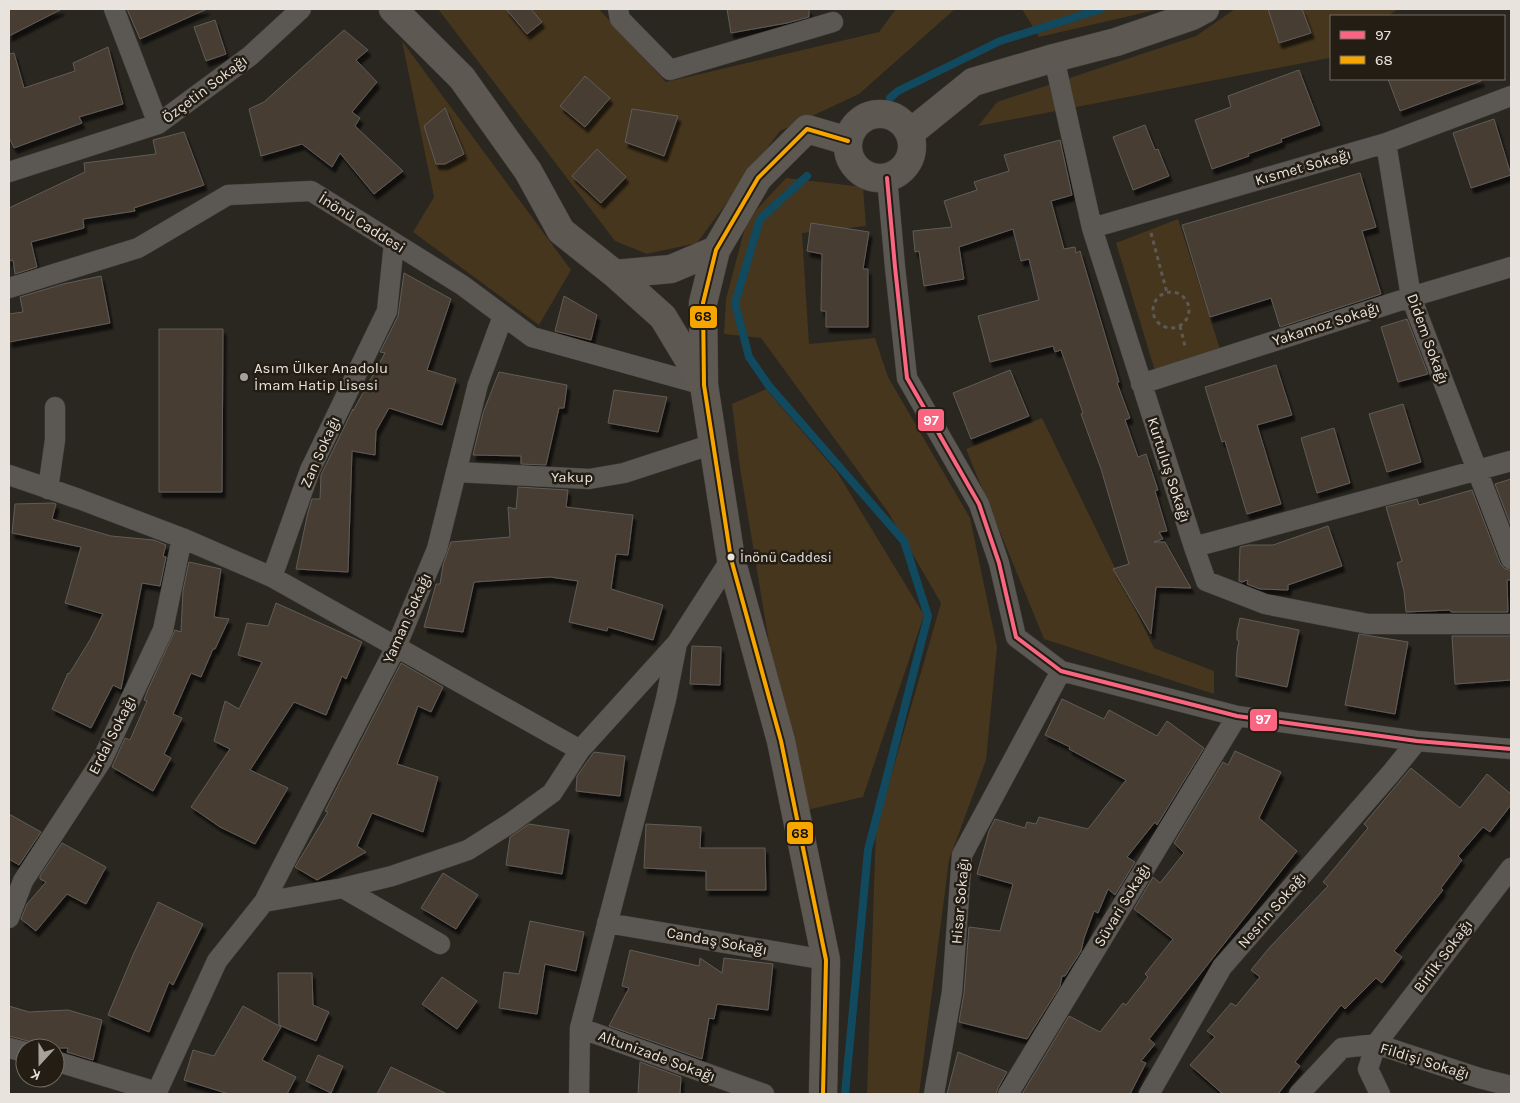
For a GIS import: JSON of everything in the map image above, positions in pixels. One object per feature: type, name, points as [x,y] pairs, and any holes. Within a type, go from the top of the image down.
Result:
[{"type":"street","points":[[114,9],[158,124]]},
{"type":"street","name":"Özçetin Sokağı","points":[[9,172],[158,124],[250,56],[302,9]]},
{"type":"street","points":[[393,9],[462,78],[528,171],[560,231],[615,274],[664,317],[704,386]]},
{"type":"street","points":[[618,9],[620,19],[670,70],[833,22]]},
{"type":"street","points":[[910,133],[973,82],[1116,42],[1192,16],[1205,9]]},
{"type":"street","name":"Kurtuluş Sokağı","points":[[1054,58],[1092,228],[1206,581],[1265,604],[1368,624],[1511,624]]},
{"type":"street","name":"Kısmet Sokağı","points":[[1092,228],[1386,143],[1511,96]]},
{"type":"street","points":[[876,113],[887,114],[897,118],[905,124],[910,133],[913,142],[909,161],[904,168],[887,178],[867,176],[858,170],[848,152],[848,141],[851,131],[857,122],[876,113]]},
{"type":"street","points":[[823,1094],[826,960],[781,741],[730,559],[704,386],[703,303],[716,250],[758,178],[807,129],[848,141]]},
{"type":"street","name":"Didem Sokağı","points":[[1386,143],[1411,297],[1511,559]]},
{"type":"street","points":[[887,178],[907,378],[979,504],[999,563],[1016,637],[1061,671],[1237,716],[1417,741],[1511,749]]},
{"type":"street","name":"İnönü Caddesi","points":[[9,288],[138,248],[228,195],[311,191],[462,285],[532,337],[704,386]]},
{"type":"street","name":"Zan Sokağı","points":[[272,577],[310,470],[387,311],[394,243]]},
{"type":"street","points":[[615,274],[671,269],[716,250]]},
{"type":"street","name":"Yakamoz Sokağı","points":[[1141,384],[1411,297],[1511,267]]},
{"type":"street","points":[[671,269],[703,303]]},
{"type":"street","points":[[664,317],[703,303]]},
{"type":"street","name":"Yaman Sokağı","points":[[157,1093],[216,961],[264,902],[396,647],[437,549],[478,384],[503,316]]},
{"type":"street","points":[[48,488],[55,440],[55,407]]},
{"type":"street","name":"Yakup","points":[[456,472],[589,479],[624,472],[713,444]]},
{"type":"street","points":[[1194,547],[1511,461]]},
{"type":"street","points":[[9,475],[182,538],[272,577],[580,750]]},
{"type":"street","name":"Erdal Sokağı","points":[[9,918],[23,881],[102,760],[164,630],[182,538]]},
{"type":"street","points":[[264,902],[343,888],[392,876],[468,850],[512,822],[552,793],[580,750],[677,642],[730,559]]},
{"type":"street","points":[[579,1094],[580,1028],[666,699],[677,642]]},
{"type":"street","name":"Hisar Sokağı","points":[[934,1094],[952,992],[962,855],[1061,671]]},
{"type":"street","name":"Süvari Sokağı","points":[[1008,1094],[1237,716]]},
{"type":"street","name":"Nesrin Sokağı","points":[[1149,1094],[1222,966],[1417,741]]},
{"type":"street","name":"Birlik Sokağı","points":[[1376,1044],[1511,868]]},
{"type":"street","points":[[343,888],[440,944]]},
{"type":"street","name":"Candaş Sokağı","points":[[607,923],[826,960]]},
{"type":"street","name":"Altunizade Sokağı","points":[[580,1028],[764,1094]]},
{"type":"street","points":[[1376,1044],[1368,1070],[1380,1094]]},
{"type":"street","name":"Fildişi Sokağı","points":[[1299,1094],[1342,1048],[1376,1044],[1479,1078],[1511,1086]]},
{"type":"street","points":[[65,1064],[157,1093]]},
{"type":"path","points":[[1145,212],[1167,292]]},
{"type":"path","points":[[1167,292],[1173,292],[1184,297],[1189,307],[1188,318],[1180,326],[1174,328],[1162,326],[1153,311],[1157,299],[1167,292]]},
{"type":"shaded area","points":[[438,9],[599,9],[666,82],[879,32],[896,9],[955,9],[859,94],[780,131],[697,243],[647,254],[615,241]]},
{"type":"shaded area","points":[[1022,9],[1160,9],[1039,37]]},
{"type":"shaded area","points":[[1235,9],[1398,9],[1389,15],[1330,15],[1329,58],[978,126],[997,102],[1196,36]]},
{"type":"shaded area","points":[[402,41],[571,270],[539,325],[413,232],[434,197]]},
{"type":"shaded area","points":[[786,178],[863,187],[866,226],[802,233],[809,344],[875,338],[888,377],[970,518],[997,647],[986,760],[949,860],[919,1094],[867,1094],[876,828],[941,603],[888,512],[761,338],[724,334],[726,299],[747,220]]},
{"type":"shaded area","points":[[1178,219],[1221,352],[1155,371],[1116,243]]},
{"type":"shaded area","points":[[766,389],[837,472],[924,615],[863,797],[807,810],[777,691],[740,468],[732,404]]},
{"type":"shaded area","points":[[1042,418],[1154,648],[1214,671],[1214,694],[1044,639],[966,449]]},
{"type":"building","points":[[9,9],[62,9],[9,36]]},
{"type":"building","points":[[127,9],[207,9],[140,39]]},
{"type":"building","points":[[506,9],[531,9],[542,22],[527,34]]},
{"type":"building","points":[[727,9],[809,9],[809,17],[731,33]]},
{"type":"building","points":[[1268,9],[1302,9],[1311,33],[1279,43]]},
{"type":"building","points":[[215,20],[226,54],[206,61],[194,27]]},
{"type":"building","points":[[344,30],[368,50],[356,60],[377,82],[352,112],[360,118],[355,126],[403,171],[374,194],[340,153],[332,167],[302,144],[261,156],[249,109],[264,102]]},
{"type":"building","points":[[108,47],[123,104],[79,117],[82,123],[14,148],[9,137],[9,54],[14,53],[24,88],[75,71],[73,63]]},
{"type":"building","points":[[1299,70],[1320,125],[1281,139],[1282,142],[1248,154],[1249,156],[1212,169],[1195,120],[1231,107],[1228,96]]},
{"type":"building","points":[[585,76],[610,98],[585,127],[560,106]]},
{"type":"building","points":[[1388,80],[1481,80],[1481,81],[1400,111]]},
{"type":"building","points":[[445,108],[464,154],[445,164],[436,164],[424,126]]},
{"type":"building","points":[[632,109],[678,116],[664,156],[625,142]]},
{"type":"building","points":[[1494,119],[1511,175],[1471,188],[1453,133]]},
{"type":"building","points":[[1145,125],[1155,150],[1158,149],[1169,176],[1133,190],[1113,137]]},
{"type":"building","points":[[184,132],[204,185],[134,208],[135,211],[83,219],[84,228],[31,242],[37,267],[15,274],[13,260],[9,261],[9,208],[85,172],[84,163],[156,154],[153,140]]},
{"type":"building","points":[[1060,140],[1072,195],[1051,201],[1064,249],[1075,247],[1076,253],[1080,251],[1119,382],[1117,383],[1130,418],[1125,420],[1138,457],[1146,454],[1158,490],[1155,491],[1167,531],[1159,532],[1163,539],[1154,542],[1165,542],[1191,588],[1156,587],[1151,634],[1113,569],[1129,564],[1101,469],[1061,350],[1055,352],[1053,346],[990,362],[978,316],[1039,300],[1029,259],[1021,261],[1013,229],[959,247],[964,279],[924,286],[919,251],[915,252],[913,231],[952,227],[944,201],[977,190],[974,182],[1009,171],[1004,155]]},
{"type":"building","points":[[597,149],[626,177],[601,203],[572,176]]},
{"type":"building","points":[[1360,173],[1376,227],[1362,231],[1381,294],[1280,327],[1271,298],[1210,317],[1182,225]]},
{"type":"building","points":[[811,223],[869,232],[863,269],[868,269],[868,327],[826,327],[826,311],[821,311],[822,254],[807,251]]},
{"type":"building","points":[[404,273],[451,299],[427,370],[456,379],[442,425],[389,408],[376,431],[375,455],[352,451],[348,572],[296,569],[312,499],[320,499],[321,475],[353,409],[353,411],[385,353],[380,352],[398,316]]},
{"type":"building","points":[[101,276],[110,323],[9,342],[9,314],[23,312],[20,297],[63,284]]},
{"type":"building","points":[[564,296],[597,315],[591,340],[555,331]]},
{"type":"building","points":[[1407,319],[1428,374],[1398,382],[1381,327]]},
{"type":"building","points":[[159,329],[223,329],[222,492],[159,492]]},
{"type":"building","points":[[1276,365],[1292,415],[1257,425],[1281,504],[1247,514],[1225,441],[1222,442],[1205,387]]},
{"type":"building","points":[[1010,370],[1029,416],[971,439],[953,393]]},
{"type":"building","points":[[499,372],[567,385],[564,408],[559,408],[546,465],[521,464],[521,456],[473,455],[483,413]]},
{"type":"building","points":[[614,390],[667,397],[658,432],[608,423]]},
{"type":"building","points":[[1403,404],[1421,462],[1387,472],[1369,414]]},
{"type":"building","points":[[1334,428],[1350,483],[1317,493],[1301,438]]},
{"type":"building","points":[[1511,479],[1511,526],[1495,484]]},
{"type":"building","points":[[518,487],[568,490],[566,507],[633,515],[628,555],[616,554],[611,589],[663,605],[653,640],[608,627],[607,631],[569,622],[578,581],[550,577],[474,582],[463,632],[424,627],[436,584],[440,584],[443,565],[451,542],[510,537],[508,507],[516,509]]},
{"type":"building","points":[[1472,490],[1500,563],[1504,568],[1511,571],[1511,580],[1507,580],[1508,612],[1451,612],[1450,610],[1406,612],[1404,591],[1397,563],[1402,561],[1386,507],[1417,499],[1419,505]]},
{"type":"building","points":[[15,504],[56,504],[52,519],[111,536],[154,540],[166,545],[163,556],[166,557],[160,586],[142,583],[121,689],[113,685],[91,728],[52,709],[68,673],[90,640],[103,614],[65,603],[81,547],[12,533]]},
{"type":"building","points":[[1328,526],[1342,566],[1288,585],[1288,590],[1260,589],[1247,584],[1248,580],[1239,581],[1240,547],[1273,545]]},
{"type":"building","points":[[189,562],[221,569],[214,617],[229,619],[201,677],[191,673],[173,714],[182,718],[164,754],[171,758],[153,791],[112,767],[125,738],[130,740],[147,701],[144,700],[147,692],[175,630],[181,632],[183,590]]},
{"type":"building","points":[[276,603],[362,642],[346,679],[342,676],[326,715],[294,702],[250,770],[288,788],[255,844],[220,827],[191,807],[230,749],[214,741],[225,701],[239,709],[262,662],[238,655],[247,623],[268,626]]},
{"type":"building","points":[[1240,618],[1299,630],[1287,687],[1236,676],[1239,641],[1237,640],[1237,631]]},
{"type":"building","points":[[1359,634],[1408,642],[1395,714],[1345,705]]},
{"type":"building","points":[[1452,636],[1511,636],[1511,680],[1455,684]]},
{"type":"building","points":[[692,646],[721,647],[720,685],[690,684]]},
{"type":"building","points":[[401,663],[443,687],[431,712],[418,706],[397,764],[438,777],[423,832],[372,813],[357,846],[366,852],[317,880],[295,867],[328,812],[325,811]]},
{"type":"building","points":[[1062,699],[1104,719],[1109,710],[1157,736],[1167,721],[1204,748],[1157,825],[1155,822],[1127,857],[1135,862],[1115,895],[1108,889],[1098,913],[1094,911],[1081,951],[1065,976],[1062,976],[1060,986],[1027,1039],[959,1022],[964,993],[969,927],[1000,931],[1013,884],[977,874],[989,831],[995,819],[1025,828],[1027,822],[1036,824],[1039,817],[1088,829],[1126,780],[1069,749],[1070,747],[1045,735]]},
{"type":"building","points":[[1235,751],[1281,772],[1259,818],[1297,851],[1149,1039],[1155,1044],[1141,1061],[1146,1063],[1130,1094],[1022,1094],[1069,1016],[1100,1032],[1123,1003],[1126,1005],[1148,977],[1145,974],[1173,939],[1134,909],[1153,877],[1160,883],[1184,853],[1174,843],[1223,762],[1228,765]]},
{"type":"building","points":[[594,752],[625,756],[620,796],[576,791],[577,776]]},
{"type":"building","points":[[1411,768],[1460,808],[1487,774],[1511,794],[1511,805],[1490,832],[1483,827],[1458,856],[1462,860],[1441,888],[1443,890],[1394,951],[1402,957],[1382,983],[1376,978],[1345,1009],[1341,1005],[1295,1062],[1300,1066],[1278,1094],[1223,1094],[1190,1065],[1215,1037],[1207,1031],[1231,1003],[1236,1006],[1260,977],[1251,970],[1270,947],[1328,886],[1323,882],[1368,828],[1364,824]]},
{"type":"building","points":[[9,814],[41,832],[19,865],[9,859]]},
{"type":"building","points":[[529,824],[569,830],[562,874],[506,865],[510,837]]},
{"type":"building","points":[[646,824],[701,827],[700,848],[765,848],[766,890],[706,890],[706,871],[644,868]]},
{"type":"building","points":[[62,843],[106,867],[86,904],[67,894],[36,931],[21,919],[27,904],[46,882],[40,879],[40,876]]},
{"type":"building","points":[[443,873],[478,895],[456,929],[421,908]]},
{"type":"building","points":[[158,902],[203,924],[173,985],[169,982],[149,1032],[108,1015]]},
{"type":"building","points":[[530,921],[584,932],[576,971],[545,964],[537,1014],[499,1008],[504,972],[519,974]]},
{"type":"building","points":[[630,950],[699,966],[700,958],[722,973],[724,958],[773,964],[768,1010],[717,1004],[714,1019],[709,1018],[702,1059],[609,1026],[629,988],[622,986]]},
{"type":"building","points":[[278,973],[312,973],[313,1005],[329,1012],[316,1041],[279,1025]]},
{"type":"building","points":[[442,977],[477,1001],[457,1029],[422,1004]]},
{"type":"building","points":[[9,1006],[29,1012],[68,1010],[102,1020],[93,1060],[67,1052],[68,1048],[65,1048],[65,1038],[17,1038],[9,1036]]},
{"type":"building","points":[[243,1006],[281,1027],[262,1060],[296,1077],[287,1094],[229,1094],[184,1080],[193,1050],[214,1056]]},
{"type":"building","points":[[958,1052],[1007,1072],[996,1094],[947,1094]]},
{"type":"building","points":[[318,1055],[343,1066],[331,1093],[306,1081]]},
{"type":"building","points":[[640,1062],[681,1077],[680,1094],[638,1094]]},
{"type":"building","points":[[391,1067],[447,1094],[377,1094]]},
{"type":"waterway","points":[[890,98],[898,91],[1000,41],[1101,9]]},
{"type":"waterway","points":[[807,176],[760,219],[735,303],[749,357],[769,386],[904,541],[928,616],[868,850],[845,1094]]},
{"type":"transit line","name":"68","points":[[823,1094],[826,960],[781,741],[731,559],[704,385],[703,303],[716,250],[758,178],[807,129],[848,141]]},
{"type":"transit line","name":"97","points":[[887,178],[907,378],[979,504],[999,563],[1016,637],[1061,671],[1237,716],[1417,741],[1511,749]]},
{"type":"place","name":"Asım Ülker Anadolu İmam Hatip Lisesi","points":[[244,377]]},
{"type":"place","name":"İnönü Caddesi","points":[[731,557]]}]
